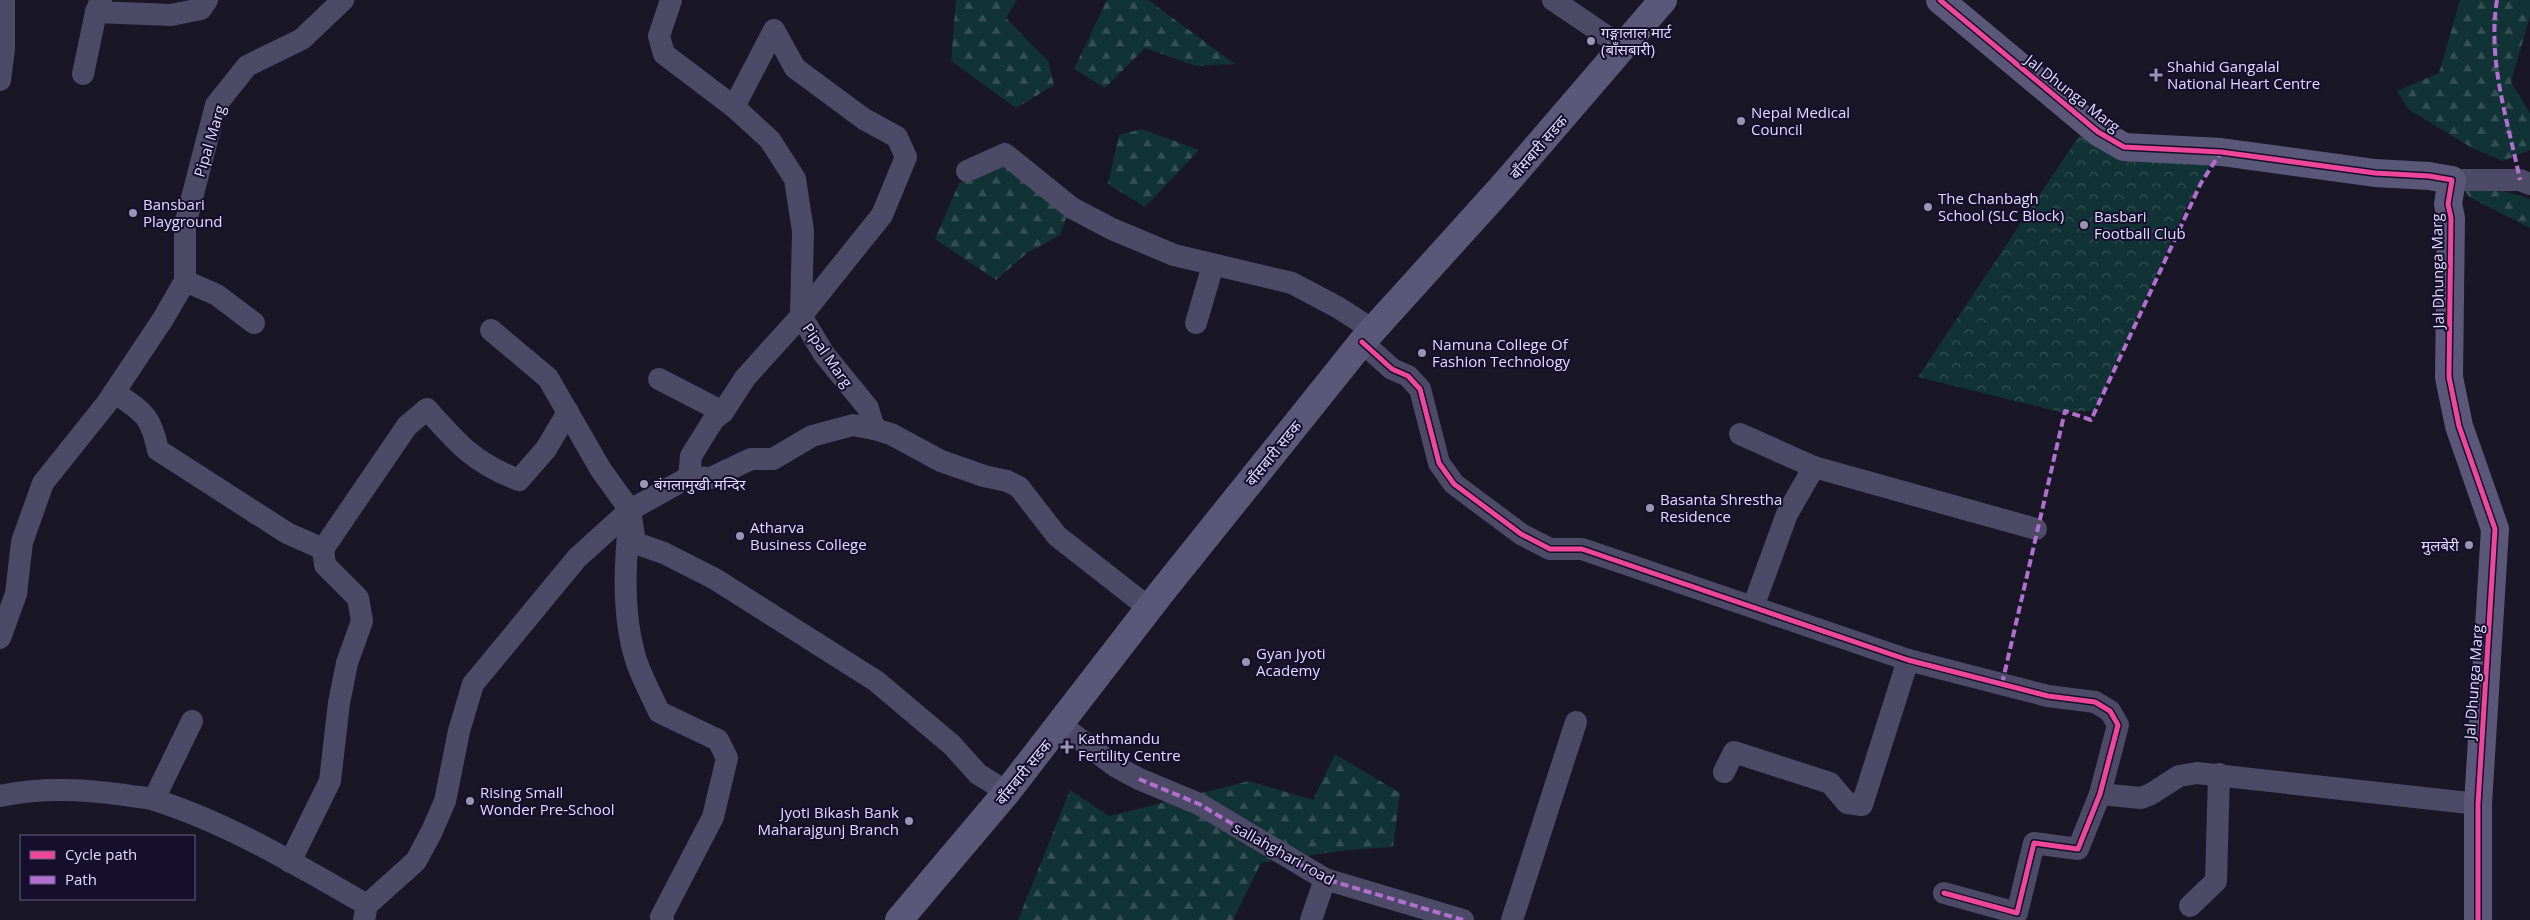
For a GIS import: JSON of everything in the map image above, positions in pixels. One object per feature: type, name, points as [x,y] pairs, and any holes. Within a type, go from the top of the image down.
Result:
[{"type":"street","points":[[0,80],[4,49],[4,0]]},
{"type":"street","points":[[83,74],[99,6],[171,15],[201,9],[207,0]]},
{"type":"street","name":"Pipal Marg","points":[[185,281],[185,225],[216,105],[247,66],[302,39],[343,0]]},
{"type":"street","name":"Pipal Marg","points":[[671,0],[658,36],[664,54],[734,107],[770,140],[795,179],[803,231],[801,316],[824,354],[868,408],[874,429]]},
{"type":"street","points":[[1553,0],[1624,48]]},
{"type":"street","name":"बाँसबारी सडक","points":[[899,920],[1061,725],[1149,608],[1368,336],[1624,48],[1663,0]]},
{"type":"street","name":"Jal Dhunga Marg","points":[[1940,0],[2098,132],[2124,147],[2221,152],[2375,173],[2429,176],[2452,180],[2448,204],[2451,218],[2449,377],[2459,426],[2495,528],[2478,804],[2478,920]]},
{"type":"street","points":[[689,477],[692,456],[714,418],[724,412],[745,378],[801,316],[882,215],[906,157],[897,137],[864,119],[794,68],[774,30],[734,107]]},
{"type":"street","points":[[967,171],[1005,154],[1072,208],[1112,229],[1174,255],[1292,283],[1339,308],[1368,336],[1392,369],[1408,376],[1420,389],[1438,463],[1454,484],[1521,534],[1550,549],[1582,550],[1908,660],[2048,696],[2095,702],[2104,705],[2110,710],[2118,725],[2100,794],[2078,849],[2034,843],[2017,913],[1944,893]]},
{"type":"street","points":[[2452,180],[2520,180],[2530,184]]},
{"type":"street","points":[[1196,323],[1213,265]]},
{"type":"street","points":[[0,638],[16,594],[22,542],[43,483],[111,398],[185,281],[217,296],[254,322]]},
{"type":"street","points":[[491,330],[548,378],[601,470],[630,510],[635,543],[664,552],[715,579],[876,681],[952,745],[978,774],[1007,792]]},
{"type":"street","points":[[658,380],[724,412]]},
{"type":"street","points":[[111,398],[145,414],[152,426],[158,450],[287,533],[323,549]]},
{"type":"street","points":[[290,862],[330,781],[339,703],[347,663],[362,621],[358,598],[325,565],[323,549],[407,426],[427,409],[458,445],[494,471],[519,480],[546,449],[568,412]]},
{"type":"street","points":[[0,796],[21,791],[50,789],[111,793],[154,799],[233,831],[290,862],[366,912],[416,861],[432,831],[445,801],[459,731],[473,684],[577,558],[630,510],[689,477],[711,478],[751,459],[773,459],[812,436],[853,425],[891,434],[941,461],[984,476],[1007,481],[1019,487],[1057,536],[1149,608]]},
{"type":"street","points":[[1740,434],[1814,466],[2036,529]]},
{"type":"street","points":[[1753,607],[1787,514],[1814,466]]},
{"type":"street","points":[[630,510],[624,569],[628,616],[637,662],[659,712],[718,740],[727,758],[713,817],[661,916],[663,920]]},
{"type":"street","points":[[1724,772],[1734,752],[1830,782],[1848,803],[1862,806],[1908,660]]},
{"type":"street","points":[[154,799],[192,721]]},
{"type":"street","points":[[1512,920],[1559,768],[1576,722]]},
{"type":"street","name":"sallahghari road","points":[[1061,725],[1115,766],[1139,779],[1198,804],[1325,879],[1463,920]]},
{"type":"street","points":[[2100,794],[2141,798],[2151,794],[2179,776],[2197,773],[2219,774],[2292,785],[2478,804]]},
{"type":"street","points":[[2190,906],[2216,880],[2219,774]]},
{"type":"street","points":[[1311,920],[1325,879]]},
{"type":"green space","points":[[956,0],[1017,0],[1006,18],[1048,61],[1054,85],[1016,108],[951,61]]},
{"type":"green space","points":[[1107,0],[1148,0],[1235,64],[1196,66],[1145,48],[1105,88],[1074,69]]},
{"type":"green space","points":[[2460,0],[2530,0],[2530,16],[2511,82],[2530,113],[2530,150],[2503,161],[2472,148],[2408,109],[2397,91],[2439,73]]},
{"type":"green space","points":[[2085,127],[2216,155],[2187,206],[2094,411],[2060,412],[1918,377]]},
{"type":"green space","points":[[1142,129],[1199,150],[1145,207],[1108,184],[1119,135]]},
{"type":"green space","points":[[1015,155],[1067,216],[1060,235],[1027,253],[996,280],[935,239],[959,183]]},
{"type":"green space","points":[[2465,191],[2504,191],[2530,199],[2530,228],[2469,197]]},
{"type":"green space","points":[[1335,754],[1400,793],[1393,847],[1346,850],[1261,863],[1233,920],[1018,920],[1070,790],[1109,816],[1249,781],[1313,800]]},
{"type":"marked path","points":[[2497,0],[2495,23],[2497,68],[2500,91],[2520,180]]},
{"type":"marked path","points":[[2002,684],[2065,411],[2091,420],[2201,183],[2221,152]]},
{"type":"marked path","points":[[1139,779],[1199,804],[1325,879],[1463,920]]},
{"type":"cycle path","points":[[1940,0],[2098,132],[2124,147],[2221,152],[2375,173],[2429,176],[2452,180],[2448,204],[2451,218],[2449,377],[2459,426],[2495,529],[2478,804],[2478,920]]},
{"type":"cycle path","points":[[1362,342],[1392,369],[1408,376],[1420,389],[1439,463],[1454,484],[1521,534],[1550,549],[1582,549],[1908,660],[2048,696],[2095,702],[2110,711],[2118,725],[2100,794],[2078,849],[2034,843],[2017,913],[1944,893]]},
{"type":"place","name":"गङ्गालाल मार्ट (बाँसबारी)","points":[[1591,41]]},
{"type":"place","name":"Shahid Gangalal National Heart Centre","points":[[2156,75]]},
{"type":"place","name":"Nepal Medical Council","points":[[1741,121]]},
{"type":"place","name":"The Chanbagh School (SLC Block)","points":[[1928,207]]},
{"type":"place","name":"Bansbari Playground","points":[[133,213]]},
{"type":"place","name":"Basbari Football Club","points":[[2084,225]]},
{"type":"place","name":"Namuna College Of Fashion Technology","points":[[1422,353]]},
{"type":"place","name":"बंगलामुखी मन्दिर","points":[[644,484]]},
{"type":"place","name":"Basanta Shrestha Residence","points":[[1650,508]]},
{"type":"place","name":"Atharva Business College","points":[[740,536]]},
{"type":"place","name":"मुलबेरी","points":[[2469,545]]},
{"type":"place","name":"Gyan Jyoti Academy","points":[[1246,662]]},
{"type":"place","name":"Kathmandu Fertility Centre","points":[[1067,747]]},
{"type":"place","name":"Rising Small Wonder Pre-School","points":[[470,801]]},
{"type":"place","name":"Jyoti Bikash Bank Maharajgunj Branch","points":[[909,821]]}]
